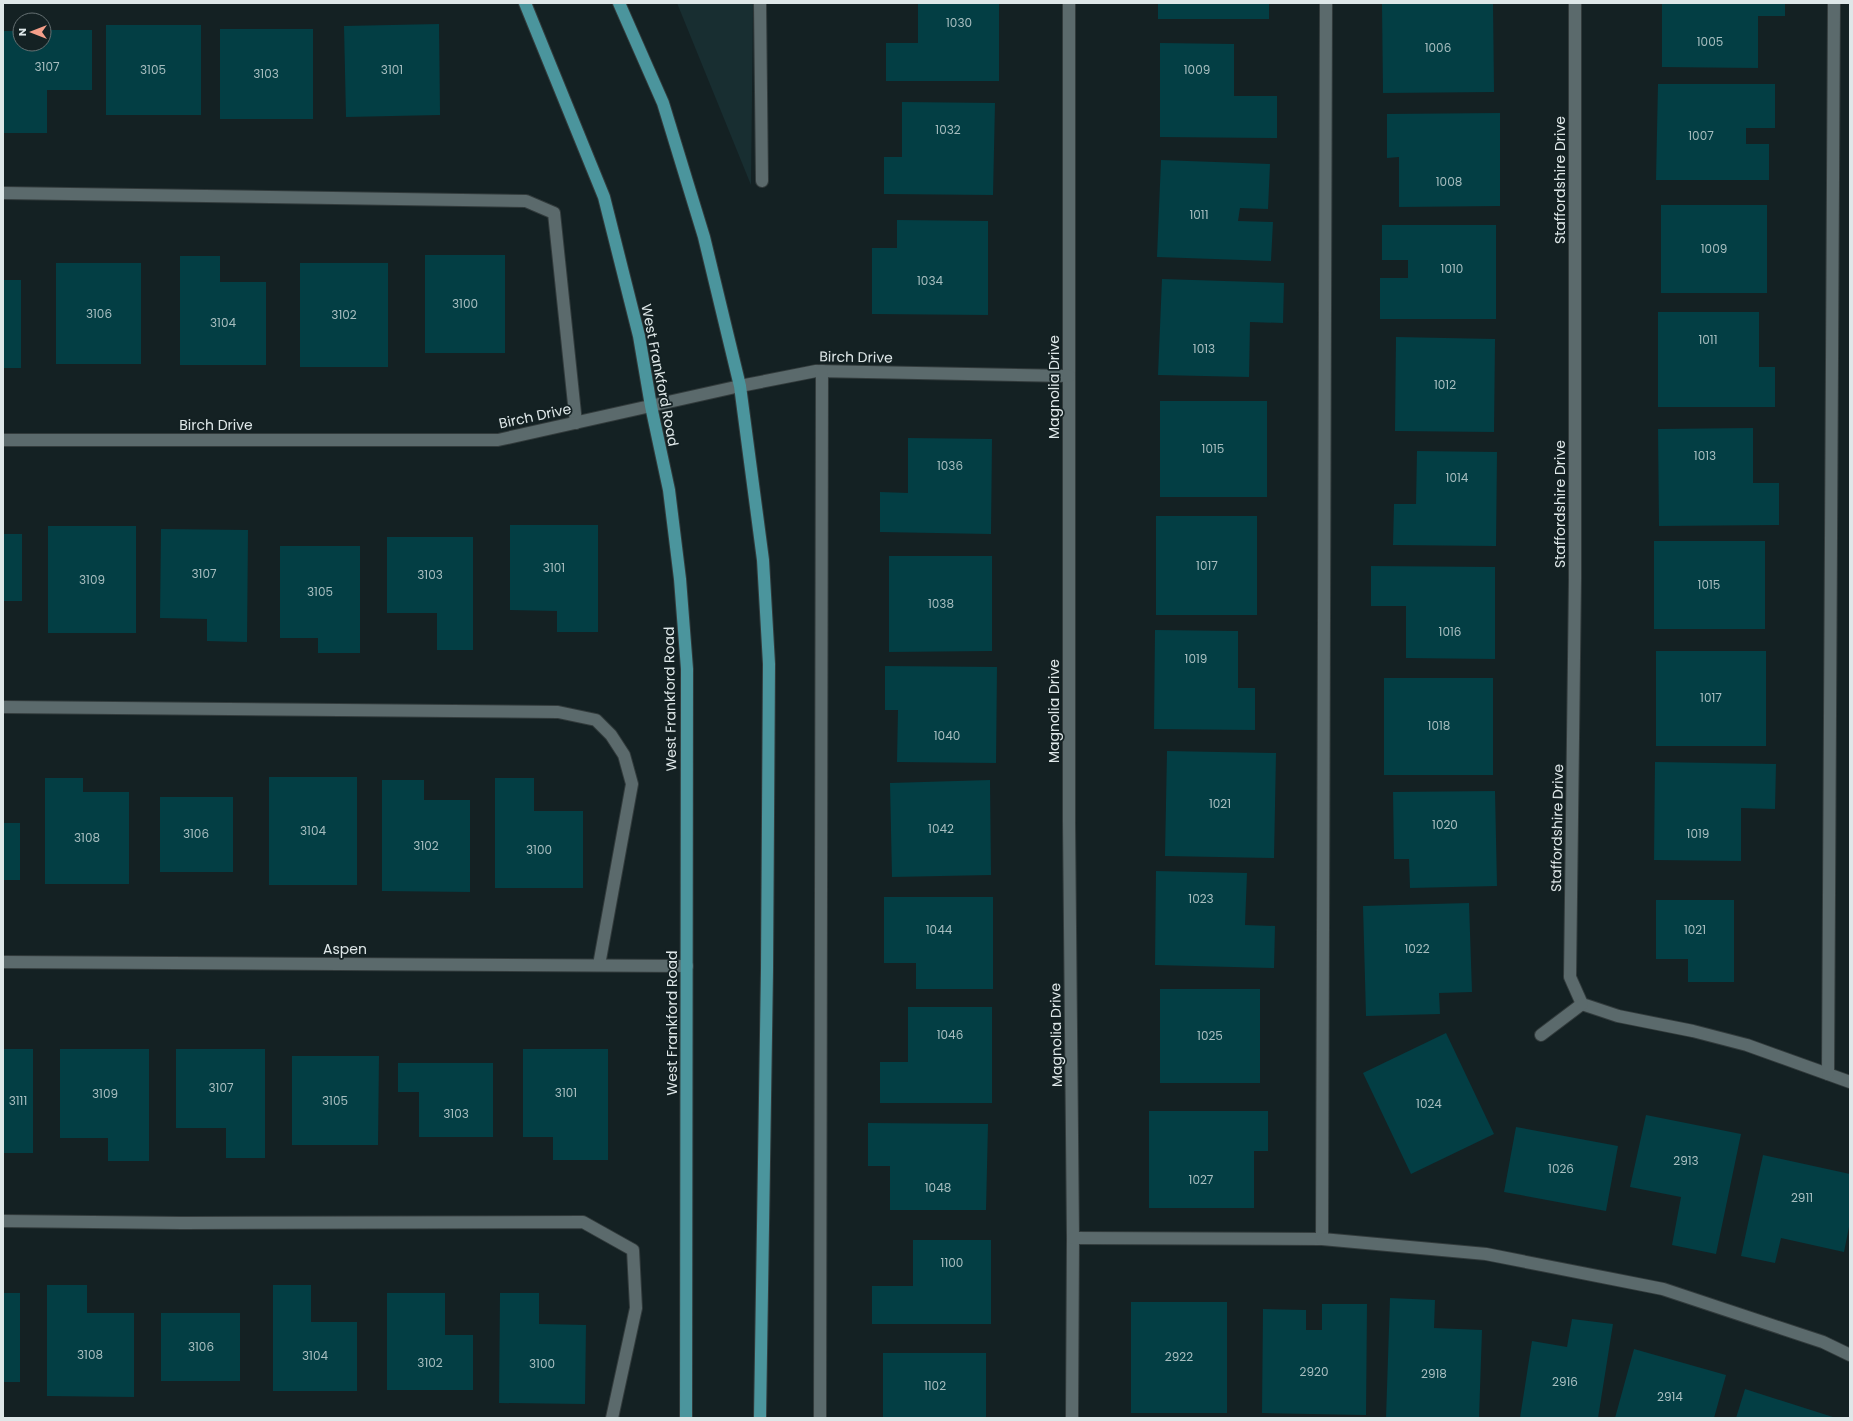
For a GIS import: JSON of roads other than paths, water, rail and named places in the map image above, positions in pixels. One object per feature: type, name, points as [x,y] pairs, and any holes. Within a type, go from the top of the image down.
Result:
[{"type":"main road","name":"West Frankford Road","points":[[525,3],[604,197],[639,336],[668,490],[680,579],[687,669],[686,1418]]},
{"type":"main road","points":[[619,3],[663,103],[704,237],[740,386],[763,560],[769,664],[767,970],[760,1418]]},
{"type":"street","points":[[760,3],[762,180]]},
{"type":"street","name":"Magnolia Drive","points":[[1069,3],[1069,822],[1073,1238],[1072,1418]]},
{"type":"street","points":[[1322,1239],[1326,3]]},
{"type":"street","name":"Staffordshire Drive","points":[[1575,3],[1575,579],[1570,977],[1582,1004]]},
{"type":"street","points":[[1828,1074],[1834,3]]},
{"type":"street","points":[[3,193],[526,201],[554,213],[576,423]]},
{"type":"street","name":"Birch Drive","points":[[3,440],[498,440],[740,386],[822,371],[1069,376]]},
{"type":"street","points":[[820,1418],[822,371]]},
{"type":"street","points":[[3,707],[558,712],[596,720],[611,735],[624,755],[632,784],[599,965]]},
{"type":"street","name":"Aspen","points":[[3,962],[687,966]]},
{"type":"street","points":[[1541,1035],[1582,1004],[1618,1016],[1693,1031],[1747,1045],[1850,1082]]},
{"type":"street","points":[[3,1221],[182,1223],[583,1222],[633,1250],[636,1308],[612,1418]]},
{"type":"street","points":[[1073,1238],[1322,1239],[1486,1254],[1663,1289],[1823,1342],[1850,1355]]}]
